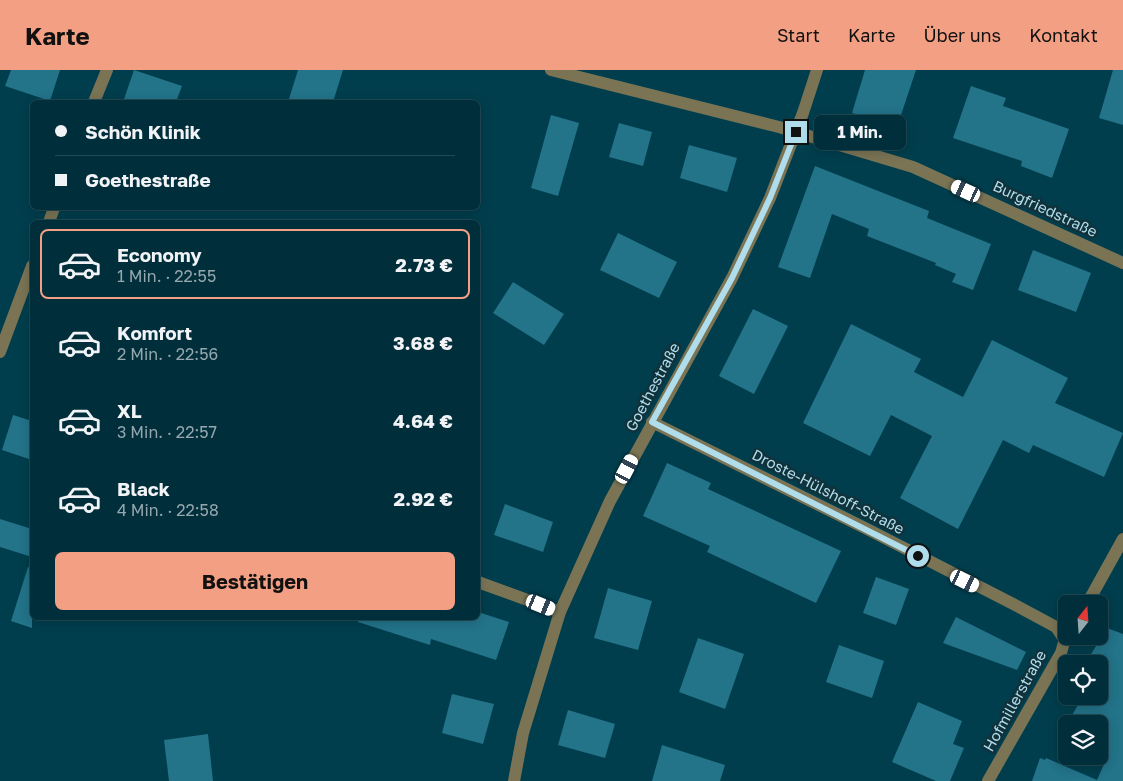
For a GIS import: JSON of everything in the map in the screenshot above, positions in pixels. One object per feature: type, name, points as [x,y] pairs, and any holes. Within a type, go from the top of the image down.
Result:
[{"type":"street","points":[[95,100],[106,70]]},
{"type":"street","name":"Burgfriedstraße","points":[[551,70],[796,132],[913,167],[1123,263]]},
{"type":"street","name":"Goethestraße","points":[[514,781],[523,733],[560,612],[610,501],[732,278],[770,198],[796,132],[817,70]]},
{"type":"street","points":[[0,352],[30,271]]},
{"type":"street","name":"Droste-Hülshoff-Straße","points":[[652,422],[862,526],[1058,629]]},
{"type":"street","points":[[1092,595],[1123,539]]},
{"type":"street","points":[[480,583],[560,612]]},
{"type":"street","name":"Hofmillerstraße","points":[[988,781],[1061,652],[1063,645]]},
{"type":"building","points":[[11,70],[60,70],[50,100],[5,86]]},
{"type":"building","points":[[134,70],[182,86],[177,100],[124,100]]},
{"type":"building","points":[[298,70],[343,70],[334,100],[289,100]]},
{"type":"building","points":[[865,70],[916,70],[897,127],[852,113]]},
{"type":"building","points":[[1113,70],[1123,70],[1123,125],[1099,118]]},
{"type":"building","points":[[971,86],[1006,98],[1003,106],[1069,129],[1052,178],[1021,166],[1022,161],[953,138]]},
{"type":"building","points":[[551,115],[579,123],[558,196],[531,188]]},
{"type":"building","points":[[619,123],[652,132],[643,166],[609,157]]},
{"type":"building","points":[[689,145],[737,158],[727,192],[680,178]]},
{"type":"building","points":[[815,166],[929,211],[927,218],[991,244],[973,290],[952,282],[956,274],[935,265],[936,263],[867,236],[869,229],[832,214],[810,278],[778,267]]},
{"type":"building","points":[[618,233],[677,262],[659,298],[600,270]]},
{"type":"building","points":[[1033,250],[1091,273],[1076,312],[1018,290]]},
{"type":"building","points":[[513,282],[564,314],[544,345],[493,313]]},
{"type":"building","points":[[753,309],[788,326],[754,394],[719,376]]},
{"type":"building","points":[[851,324],[921,359],[914,372],[963,397],[992,340],[1068,378],[1055,403],[1123,433],[1104,477],[1033,445],[1029,453],[1003,440],[958,529],[900,498],[932,436],[891,415],[870,456],[803,423]]},
{"type":"building","points":[[13,415],[30,420],[30,459],[2,450]]},
{"type":"building","points":[[667,463],[711,483],[708,489],[841,551],[816,603],[707,552],[710,546],[643,516]]},
{"type":"building","points":[[505,504],[553,522],[543,552],[494,535]]},
{"type":"building","points":[[0,519],[30,528],[30,556],[0,547]]},
{"type":"building","points":[[28,567],[30,568],[30,620],[32,620],[32,628],[11,621]]},
{"type":"building","points":[[876,577],[909,589],[896,625],[863,613]]},
{"type":"building","points":[[608,588],[652,601],[638,650],[594,638]]},
{"type":"building","points":[[480,613],[509,622],[496,660],[431,639],[430,645],[358,622],[358,620],[480,620]]},
{"type":"building","points":[[956,617],[1026,652],[1017,670],[943,643]]},
{"type":"building","points":[[1108,628],[1123,634],[1123,781],[1032,781],[1040,758],[1045,760],[1046,758],[1058,763],[1058,765],[1062,765],[1097,780],[1104,765],[1108,765],[1108,715],[1072,715],[1078,705],[1108,705],[1108,655],[1090,655],[1097,645],[1108,645]]},
{"type":"building","points":[[698,638],[744,654],[725,709],[679,692]]},
{"type":"building","points":[[839,645],[884,661],[872,698],[826,682]]},
{"type":"building","points":[[452,694],[494,704],[483,744],[442,733]]},
{"type":"building","points":[[918,702],[962,721],[953,744],[964,748],[950,781],[936,781],[892,762]]},
{"type":"building","points":[[568,710],[615,724],[605,758],[558,745]]},
{"type":"building","points":[[208,734],[213,781],[169,781],[164,740]]},
{"type":"building","points":[[662,745],[725,765],[720,781],[652,781]]},
{"type":"route","points":[[796,132],[770,198],[732,278],[652,422],[854,522],[918,556]]}]
